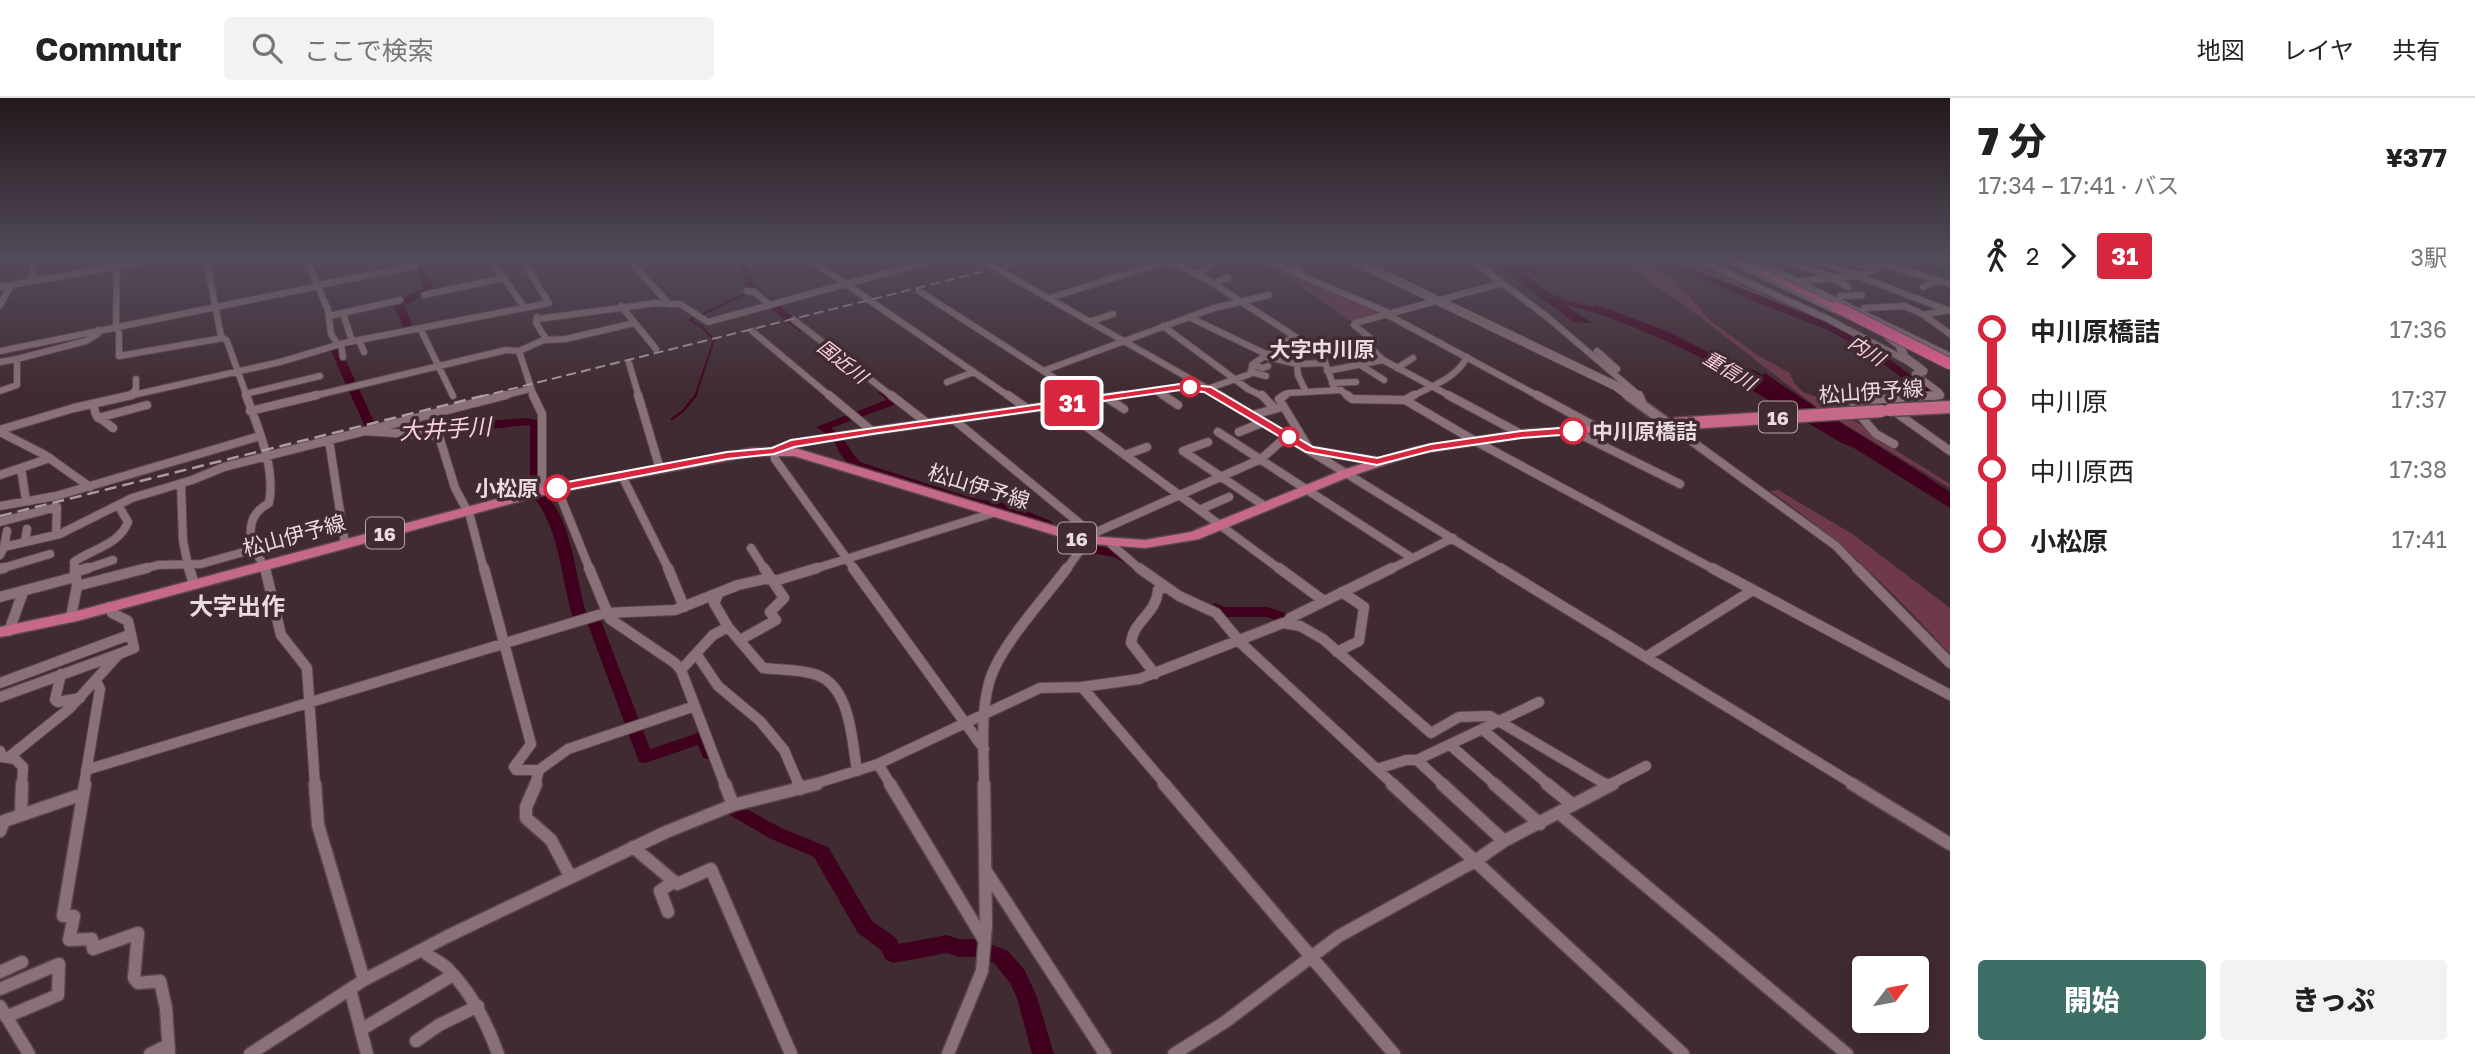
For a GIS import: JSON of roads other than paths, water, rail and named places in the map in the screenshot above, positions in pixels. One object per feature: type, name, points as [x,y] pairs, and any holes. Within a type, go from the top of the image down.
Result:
[{"type":"highway","points":[[1833,303],[1950,364]]},
{"type":"main road","name":"松山伊予線","points":[[5,632],[71,617],[542,491],[727,456],[797,448],[993,513],[1098,540],[1172,541],[1221,526],[1347,472],[1415,451],[1521,434],[1884,407],[1950,407]]},
{"type":"street","points":[[116,303],[120,356],[223,338]]},
{"type":"street","points":[[216,303],[223,338],[227,341],[266,455],[273,495],[250,516],[251,550]]},
{"type":"street","points":[[0,351],[234,303]]},
{"type":"street","points":[[325,303],[331,334],[341,345],[343,357]]},
{"type":"street","points":[[329,316],[389,303]]},
{"type":"street","points":[[523,303],[538,319]]},
{"type":"street","points":[[0,431],[93,404],[236,372],[360,339],[549,303]]},
{"type":"street","points":[[538,319],[621,306],[680,304],[708,323],[779,303]]},
{"type":"street","points":[[873,303],[1028,409]]},
{"type":"street","points":[[937,303],[1089,400]]},
{"type":"street","points":[[1058,303],[1347,472],[1950,844]]},
{"type":"street","points":[[1043,371],[1217,307],[1241,303],[1322,354],[1333,386],[1352,399],[1405,400],[1475,441],[1950,695]]},
{"type":"street","points":[[1363,303],[1600,429]]},
{"type":"street","points":[[1322,354],[1374,341],[1353,324],[1426,303]]},
{"type":"street","points":[[1447,303],[1627,389]]},
{"type":"street","points":[[1524,303],[1643,404],[1836,546],[1950,663]]},
{"type":"street","points":[[1793,303],[1838,323],[1923,371]]},
{"type":"street","points":[[1833,303],[1868,311],[1905,306]]},
{"type":"street","points":[[1836,303],[1897,342],[1904,357],[1911,363]]},
{"type":"street","points":[[1841,306],[1847,303]]},
{"type":"street","points":[[1851,303],[1950,349]]},
{"type":"street","points":[[1841,306],[1852,303]]},
{"type":"street","points":[[1853,303],[1950,356]]},
{"type":"street","points":[[1898,303],[1924,315],[1950,334]]},
{"type":"street","points":[[1928,303],[1949,310]]},
{"type":"street","points":[[621,306],[656,349]]},
{"type":"street","points":[[1924,315],[1949,310]]},
{"type":"street","points":[[343,313],[360,339],[364,352]]},
{"type":"street","points":[[1092,321],[1113,314]]},
{"type":"street","points":[[1191,318],[1281,362],[1326,367],[1362,366],[1383,360]]},
{"type":"street","points":[[538,319],[536,323],[545,340]]},
{"type":"street","points":[[794,320],[927,423]]},
{"type":"street","points":[[250,411],[506,350],[519,351],[545,340],[566,339],[634,323]]},
{"type":"street","points":[[1163,326],[1236,378],[1248,390],[1262,395],[1278,408],[1310,450],[1377,461]]},
{"type":"street","points":[[420,328],[453,396]]},
{"type":"street","points":[[0,362],[86,341],[99,334],[98,330]]},
{"type":"street","points":[[752,331],[872,431]]},
{"type":"street","points":[[797,448],[872,431],[953,419],[1155,390],[1187,387],[1207,389],[1252,369],[1264,355],[1293,337]]},
{"type":"street","points":[[1888,337],[1950,370]]},
{"type":"street","points":[[1367,344],[1383,360],[1521,434]]},
{"type":"street","points":[[519,351],[532,385],[530,389],[542,414],[542,491]]},
{"type":"street","points":[[1597,351],[1627,379],[1627,389]]},
{"type":"street","points":[[1405,400],[1457,372],[1467,356]]},
{"type":"street","points":[[1397,368],[1413,358]]},
{"type":"street","points":[[0,391],[18,385],[17,359]]},
{"type":"street","points":[[629,363],[660,469]]},
{"type":"street","points":[[1297,364],[1298,375],[1306,392]]},
{"type":"street","points":[[1252,369],[1268,366]]},
{"type":"street","points":[[1362,366],[1384,380]]},
{"type":"street","points":[[1252,369],[1266,376]]},
{"type":"street","points":[[1884,407],[1940,396],[1939,392],[1914,374],[1923,371]]},
{"type":"street","points":[[947,382],[975,372]]},
{"type":"street","points":[[245,394],[320,376]]},
{"type":"street","points":[[130,395],[136,389],[136,379]]},
{"type":"street","points":[[1278,408],[1279,399],[1287,393],[1356,382]]},
{"type":"street","points":[[7,531],[2,547],[56,535],[139,495],[181,484],[224,467],[530,389]]},
{"type":"street","points":[[1155,390],[1178,405]]},
{"type":"street","points":[[1107,397],[1124,409]]},
{"type":"street","points":[[1894,444],[1876,434],[1853,407],[1860,402],[1884,407],[1950,451]]},
{"type":"street","points":[[93,404],[99,418],[113,428]]},
{"type":"street","points":[[99,418],[147,405]]},
{"type":"street","points":[[1057,405],[1324,601]]},
{"type":"street","points":[[1252,415],[1278,408]]},
{"type":"street","points":[[953,419],[1098,540],[1162,588],[1215,610],[1227,621],[1239,639],[1683,1054]]},
{"type":"street","points":[[1239,432],[1264,422]]},
{"type":"street","points":[[369,430],[438,434],[455,488],[470,516],[531,744],[514,767],[516,770],[539,770],[568,749],[695,706]]},
{"type":"street","points":[[0,431],[50,458],[90,487]]},
{"type":"street","points":[[1573,431],[1680,484]]},
{"type":"street","points":[[1219,432],[1412,558]]},
{"type":"street","points":[[0,506],[90,487],[174,464],[199,453],[260,436]]},
{"type":"street","points":[[948,1054],[982,971],[985,940],[983,715],[989,681],[999,659],[1098,540],[1179,495],[1223,478],[1261,459],[1287,436]]},
{"type":"street","points":[[329,440],[345,544]]},
{"type":"street","points":[[1208,442],[1183,452],[1266,507]]},
{"type":"street","points":[[1125,455],[1147,447]]},
{"type":"street","points":[[774,451],[775,458],[984,749]]},
{"type":"street","points":[[3,485],[2,475],[50,458]]},
{"type":"street","points":[[21,468],[26,501]]},
{"type":"street","points":[[622,476],[673,578],[684,607]]},
{"type":"street","points":[[181,484],[183,541],[194,584]]},
{"type":"street","points":[[557,488],[610,619],[676,663],[681,670],[733,806]]},
{"type":"street","points":[[1199,510],[1229,497]]},
{"type":"street","points":[[71,617],[76,578],[74,562],[113,540],[127,528],[128,522],[118,505]]},
{"type":"street","points":[[0,522],[57,508],[56,535]]},
{"type":"street","points":[[86,769],[606,613],[634,609],[663,612],[684,607],[718,595],[734,585],[778,580],[993,513]]},
{"type":"street","points":[[25,542],[27,529]]},
{"type":"street","points":[[250,1054],[364,980],[633,847],[733,806],[800,789],[878,764],[1040,688],[1082,687],[1139,679],[1155,674],[1288,622],[1290,618],[1453,538]]},
{"type":"street","points":[[740,640],[776,620],[770,612],[785,598],[751,548]]},
{"type":"street","points":[[0,597],[76,578],[158,565],[201,564],[251,550],[256,552],[263,565],[281,635],[307,668],[318,825],[364,980]]},
{"type":"street","points":[[0,569],[33,562],[50,554]]},
{"type":"street","points":[[76,578],[113,560]]},
{"type":"street","points":[[1155,674],[1131,643],[1130,637],[1156,603],[1162,588]]},
{"type":"street","points":[[1646,657],[1753,590]]},
{"type":"street","points":[[5,632],[23,592]]},
{"type":"street","points":[[1337,652],[1360,639],[1364,607],[1342,592]]},
{"type":"street","points":[[718,595],[714,603],[728,627],[763,668],[818,675],[837,689],[848,724],[857,771]]},
{"type":"street","points":[[0,697],[134,648],[128,621],[112,613],[109,607]]},
{"type":"street","points":[[1288,622],[1307,629],[1337,652],[1431,733],[1459,716],[1485,715],[1608,786]]},
{"type":"street","points":[[681,670],[713,635],[728,627]]},
{"type":"street","points":[[0,683],[129,635]]},
{"type":"street","points":[[21,813],[23,767],[3,756],[80,698],[119,654]]},
{"type":"street","points":[[697,655],[718,686],[760,721],[784,750],[800,789]]},
{"type":"street","points":[[61,674],[55,700],[58,702],[80,698]]},
{"type":"street","points":[[96,681],[100,689],[63,916],[74,916],[69,940],[92,939],[93,949],[138,933],[134,978],[138,983],[160,981],[166,1007],[169,1049],[150,1054]]},
{"type":"street","points":[[1082,687],[1394,1054]]},
{"type":"street","points":[[1377,769],[1406,760],[1418,760],[1538,702]]},
{"type":"street","points":[[1482,729],[1573,805]]},
{"type":"street","points":[[1450,745],[1540,824]]},
{"type":"street","points":[[1418,760],[1504,841]]},
{"type":"street","points":[[878,764],[985,940]]},
{"type":"street","points":[[1174,1054],[1225,1022],[1310,957],[1388,907],[1475,860],[1504,841],[1646,766]]},
{"type":"street","points":[[539,770],[526,806],[527,818],[539,832],[547,835],[570,876]]},
{"type":"street","points":[[1,825],[21,813],[83,794]]},
{"type":"street","points":[[1559,813],[1847,1054]]},
{"type":"street","points":[[633,847],[677,884],[711,869],[791,1054]]},
{"type":"street","points":[[985,870],[1105,1054]]},
{"type":"street","points":[[667,912],[660,891],[674,881]]},
{"type":"street","points":[[422,950],[453,975],[478,1006],[498,1054]]},
{"type":"street","points":[[0,972],[22,962]]},
{"type":"street","points":[[0,989],[59,964],[58,995],[3,1012],[29,1054]]},
{"type":"street","points":[[362,1029],[453,975]]},
{"type":"street","points":[[349,989],[368,1054]]},
{"type":"street","points":[[416,1041],[478,1006]]},
{"type":"water","name":"重信川","points":[[1548,303],[1576,303],[1595,307],[1594,304],[1667,331],[1745,371],[1751,369],[1763,375],[1765,373],[1950,492],[1950,508],[1854,448],[1711,366],[1706,360],[1636,328],[1563,304],[1592,323],[1574,322]]},
{"type":"waterway","name":"大井手川","points":[[402,303],[399,306],[409,329]]},
{"type":"waterway","points":[[695,396],[714,340],[701,326],[690,320],[727,303]]},
{"type":"waterway","name":"国近川","points":[[769,303],[804,330]]},
{"type":"waterway","name":"内川","points":[[1765,303],[1830,327],[1872,351],[1950,410]]},
{"type":"waterway","name":"大井手川","points":[[352,343],[335,349],[373,431],[384,432]]},
{"type":"waterway","name":"国近川","points":[[856,415],[895,401],[884,392]]},
{"type":"waterway","points":[[672,419],[695,396]]},
{"type":"waterway","name":"国近川","points":[[834,435],[822,427],[853,416]]},
{"type":"waterway","name":"大井手川","points":[[415,432],[534,422],[537,427],[536,489]]},
{"type":"waterway","name":"国近川","points":[[839,438],[846,454],[856,465],[970,501],[1004,507],[1046,524]]},
{"type":"waterway","name":"大井手川","points":[[540,497],[550,509],[562,538],[580,618],[592,616]]},
{"type":"waterway","name":"国近川","points":[[1086,548],[1118,553],[1129,561]]},
{"type":"waterway","name":"国近川","points":[[1215,608],[1221,612],[1267,612],[1287,618]]},
{"type":"waterway","name":"大井手川","points":[[593,618],[645,757],[704,737],[709,753]]},
{"type":"waterway","name":"大井手川","points":[[734,809],[775,833],[821,852],[865,927],[889,944],[893,954],[947,944],[958,948],[977,948],[1001,957],[1017,976],[1027,997],[1043,1054]]},
{"type":"railway","points":[[479,397],[859,303]]},
{"type":"railway","points":[[0,516],[486,395]]},
{"type":"place","name":"中川原橋詰","points":[[1573,431]]},
{"type":"place","name":"小松原","points":[[557,488]]},
{"type":"district","name":"大字中川原","points":[[1322,349]]},
{"type":"district","name":"大字出作","points":[[237,605]]}]
